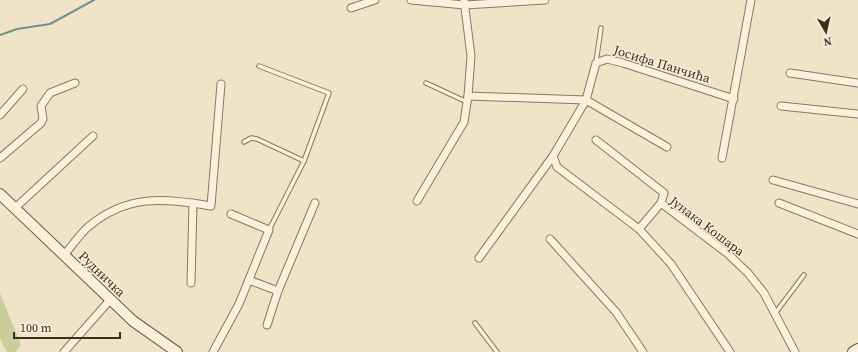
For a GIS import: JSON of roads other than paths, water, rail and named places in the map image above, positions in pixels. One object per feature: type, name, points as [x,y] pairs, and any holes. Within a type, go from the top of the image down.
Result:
[{"type":"street","points":[[351,8],[375,0]]},
{"type":"street","points":[[412,0],[464,3],[544,0]]},
{"type":"street","points":[[722,158],[751,0]]},
{"type":"street","points":[[417,201],[464,122],[468,99],[471,56],[464,3]]},
{"type":"street","name":"Јосифа Панчића","points":[[596,63],[607,58],[734,99]]},
{"type":"street","points":[[479,258],[553,156],[586,100],[596,63]]},
{"type":"street","points":[[790,73],[858,82]]},
{"type":"street","points":[[0,158],[41,123],[43,119],[41,106],[50,93],[75,83]]},
{"type":"street","points":[[64,255],[88,227],[111,211],[141,200],[180,201],[211,206],[221,84]]},
{"type":"street","points":[[0,115],[23,89]]},
{"type":"street","points":[[468,99],[586,100],[668,147]]},
{"type":"street","points":[[781,106],[858,114]]},
{"type":"street","points":[[15,208],[93,136]]},
{"type":"street","points":[[596,140],[664,193],[661,203]]},
{"type":"street","points":[[553,156],[557,167],[639,229],[671,264],[730,352]]},
{"type":"street","points":[[773,180],[858,204]]},
{"type":"street","name":"Рудничка","points":[[0,194],[133,321],[177,352]]},
{"type":"street","points":[[191,283],[193,203]]},
{"type":"street","points":[[267,326],[278,291],[315,203]]},
{"type":"street","name":"Јунака Кошара","points":[[639,229],[661,203],[728,254],[764,293],[776,312],[796,352]]},
{"type":"street","points":[[779,203],[858,234]]},
{"type":"street","points":[[213,352],[239,304],[269,230],[231,214]]},
{"type":"street","points":[[550,239],[616,312],[643,352]]},
{"type":"street","points":[[249,280],[278,291]]},
{"type":"street","points":[[64,352],[110,300]]},
{"type":"street","points":[[853,352],[858,349]]},
{"type":"lane","name":"Јосифа Панчића","points":[[596,63],[601,28]]},
{"type":"lane","points":[[259,66],[330,93],[304,161],[269,230]]},
{"type":"lane","points":[[426,84],[468,99]]},
{"type":"lane","points":[[244,142],[251,138],[257,139],[304,161]]},
{"type":"lane","points":[[776,312],[804,275]]},
{"type":"lane","points":[[475,323],[497,352]]},
{"type":"waterway","points":[[0,35],[17,29],[50,24],[94,0]]}]
